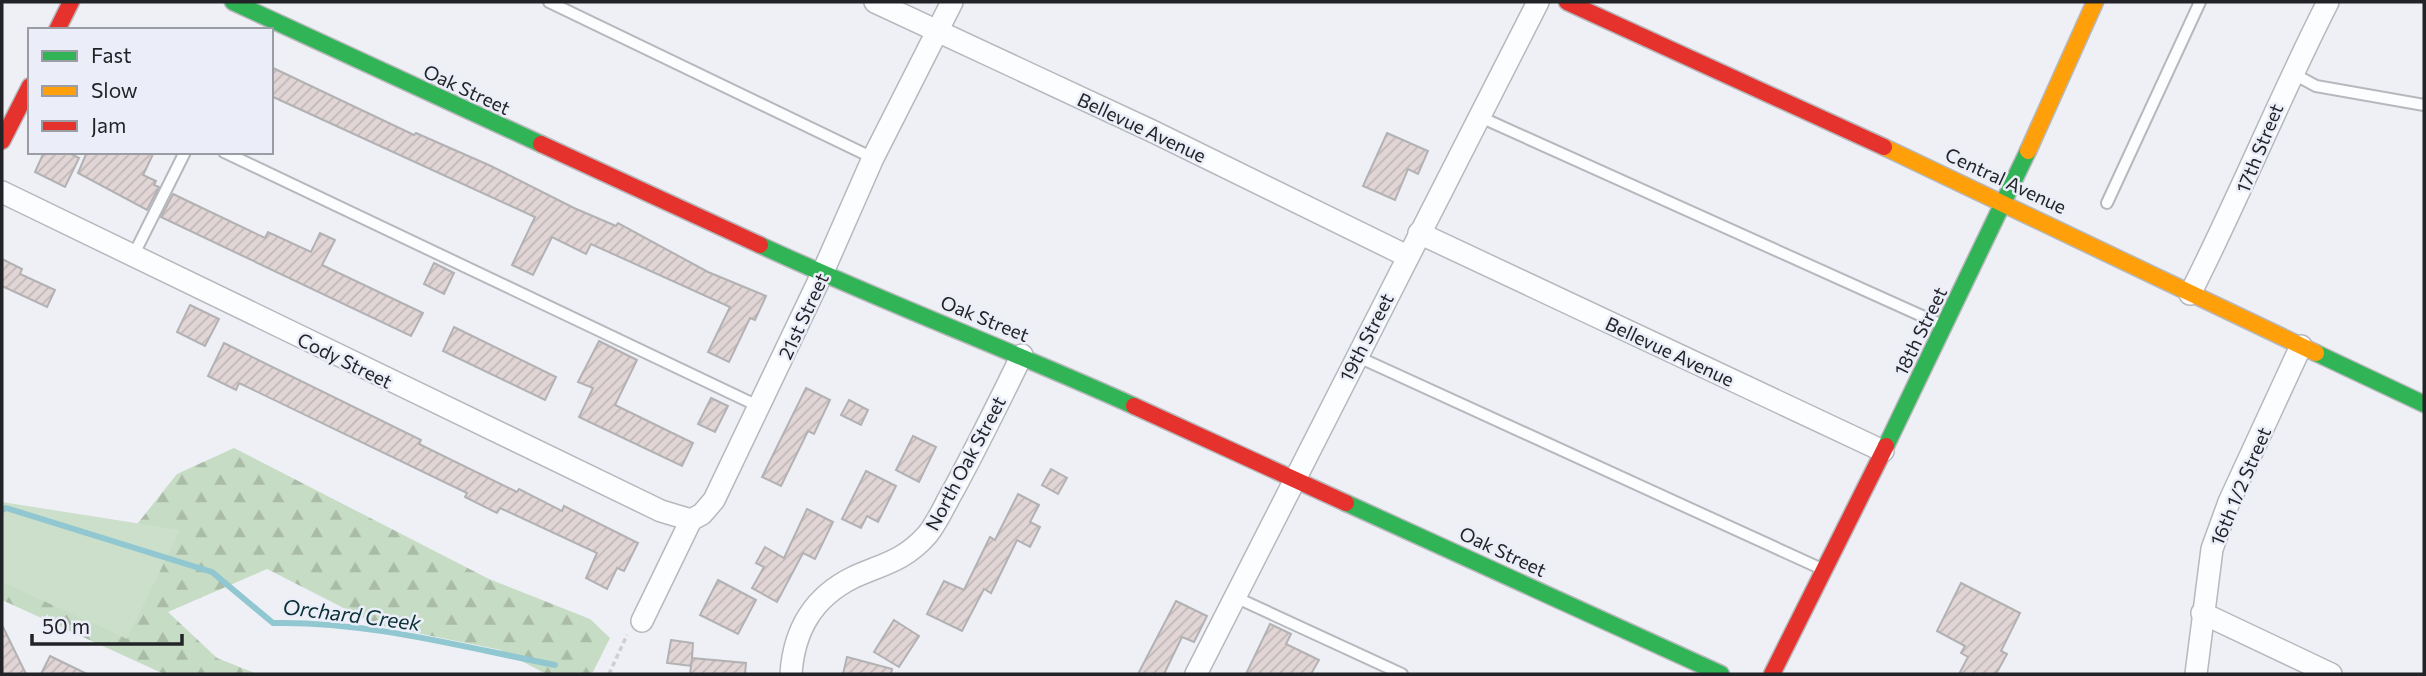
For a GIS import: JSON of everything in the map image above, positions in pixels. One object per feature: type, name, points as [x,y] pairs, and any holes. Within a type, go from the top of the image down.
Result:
[{"type":"street","points":[[58,28],[71,2]]},
{"type":"street","name":"Oak Street","points":[[233,2],[822,274],[1022,355],[1721,674]]},
{"type":"street","name":"Bellevue Avenue","points":[[875,2],[1152,131],[1407,256]]},
{"type":"street","name":"21st Street","points":[[642,621],[691,520],[702,514],[713,500],[760,407],[873,158],[952,2]]},
{"type":"street","name":"19th Street","points":[[1196,674],[1538,2]]},
{"type":"street","name":"Central Avenue","points":[[1567,2],[2005,202],[2190,294],[2424,404]]},
{"type":"street","name":"18th Street","points":[[1772,674],[1947,328],[2095,2]]},
{"type":"street","name":"17th Street","points":[[2190,294],[2239,198],[2291,73],[2328,2]]},
{"type":"street","points":[[2,141],[28,90]]},
{"type":"street","name":"Cody Street","points":[[2,192],[132,258],[662,511],[691,520]]},
{"type":"street","name":"Bellevue Avenue","points":[[1419,233],[1883,451]]},
{"type":"street","name":"16th 1/2 Street","points":[[2196,674],[2212,549],[2230,502],[2301,346]]},
{"type":"street","name":"North Oak Street","points":[[791,674],[793,646],[817,601],[854,577],[885,567],[910,552],[929,533],[976,449],[1022,355]]},
{"type":"street","points":[[2202,613],[2331,674]]},
{"type":"lane","points":[[549,2],[873,158]]},
{"type":"lane","points":[[2108,203],[2200,2]]},
{"type":"lane","points":[[2291,73],[2316,86],[2424,105]]},
{"type":"lane","points":[[1478,116],[1947,328]]},
{"type":"lane","points":[[132,258],[184,154]]},
{"type":"lane","points":[[228,154],[760,407]]},
{"type":"lane","points":[[1356,356],[1824,570]]},
{"type":"lane","points":[[1235,597],[1402,674]]},
{"type":"path","points":[[608,674],[625,637],[642,621]]},
{"type":"green space","points":[[234,448],[489,579],[590,619],[610,638],[592,674],[546,674],[501,650],[377,625],[267,569],[168,612],[217,658],[257,674],[164,674],[2,600],[2,536],[130,533],[177,474]]},
{"type":"green space","points":[[2,502],[180,530],[127,639],[2,582]]},
{"type":"building","points":[[273,68],[414,135],[416,133],[491,166],[574,208],[616,226],[618,223],[708,272],[766,296],[755,320],[750,318],[729,362],[708,352],[730,307],[591,244],[586,254],[552,237],[533,275],[512,265],[535,217],[273,97]]},
{"type":"building","points":[[1387,133],[1428,151],[1418,174],[1408,169],[1395,200],[1363,186]]},
{"type":"building","points":[[43,154],[71,154],[79,158],[65,187],[35,172]]},
{"type":"building","points":[[86,154],[153,154],[143,175],[156,181],[154,185],[159,187],[147,210],[78,173]]},
{"type":"building","points":[[173,194],[265,238],[268,232],[311,252],[320,233],[335,240],[322,265],[423,313],[411,336],[161,217]]},
{"type":"building","points":[[2,259],[22,269],[20,274],[55,290],[47,307],[2,286]]},
{"type":"building","points":[[434,263],[454,273],[444,294],[424,284]]},
{"type":"building","points":[[190,305],[219,319],[205,346],[177,332]]},
{"type":"building","points":[[454,327],[556,377],[545,400],[443,351]]},
{"type":"building","points":[[599,341],[637,360],[615,405],[693,443],[682,466],[579,417],[593,388],[578,382]]},
{"type":"building","points":[[224,343],[421,440],[419,444],[517,492],[519,489],[562,511],[564,506],[638,543],[624,571],[617,568],[607,589],[586,578],[597,553],[500,508],[497,513],[465,497],[467,493],[239,383],[236,390],[208,376]]},
{"type":"building","points":[[806,388],[830,400],[814,434],[808,431],[781,486],[762,477]]},
{"type":"building","points":[[711,398],[728,406],[715,432],[698,424]]},
{"type":"building","points":[[849,400],[868,410],[861,425],[841,415]]},
{"type":"building","points":[[913,436],[936,447],[919,482],[896,470]]},
{"type":"building","points":[[1051,469],[1067,478],[1058,494],[1042,485]]},
{"type":"building","points":[[866,471],[896,486],[878,522],[867,516],[861,528],[842,519]]},
{"type":"building","points":[[1018,494],[1039,505],[1030,522],[1040,527],[1030,547],[1017,540],[991,593],[984,589],[962,631],[927,614],[944,581],[964,590],[990,537],[995,540]]},
{"type":"building","points":[[807,509],[833,522],[815,559],[803,553],[777,602],[752,588],[764,567],[756,563],[765,547],[784,558]]},
{"type":"building","points":[[718,580],[756,600],[738,634],[700,615]]},
{"type":"building","points":[[1961,583],[2020,613],[2001,651],[2007,654],[1996,674],[1959,674],[1968,657],[1961,653],[1965,646],[1937,631]]},
{"type":"building","points":[[1176,601],[1207,616],[1194,642],[1182,637],[1164,674],[1138,674]]},
{"type":"building","points":[[894,620],[919,636],[899,667],[874,652]]},
{"type":"building","points":[[1270,624],[1291,634],[1286,644],[1319,660],[1311,674],[1246,674]]},
{"type":"building","points":[[2,625],[26,674],[2,674]]},
{"type":"building","points":[[671,640],[693,643],[692,658],[746,663],[745,674],[690,674],[692,659],[691,666],[667,663]]},
{"type":"building","points":[[50,656],[87,674],[41,674]]},
{"type":"building","points":[[847,657],[892,669],[891,674],[843,674]]},
{"type":"waterway","name":"Orchard Creek","points":[[2,510],[6,508],[212,572],[273,623],[309,623],[379,631],[555,665]]},
{"type":"traffic: fast","points":[[233,2],[541,144]]},
{"type":"traffic: fast","points":[[1886,446],[2028,151]]},
{"type":"traffic: fast","points":[[760,245],[1134,406]]},
{"type":"traffic: fast","points":[[2316,353],[2424,404]]},
{"type":"traffic: fast","points":[[1346,503],[1721,674]]},
{"type":"traffic: slow","points":[[2028,151],[2095,2]]},
{"type":"traffic: slow","points":[[1884,147],[2316,353]]},
{"type":"traffic: jam","points":[[58,28],[71,2]]},
{"type":"traffic: jam","points":[[1567,2],[1884,147]]},
{"type":"traffic: jam","points":[[2,141],[28,90]]},
{"type":"traffic: jam","points":[[541,144],[760,245]]},
{"type":"traffic: jam","points":[[1134,406],[1346,503]]},
{"type":"traffic: jam","points":[[1772,674],[1886,446]]}]
